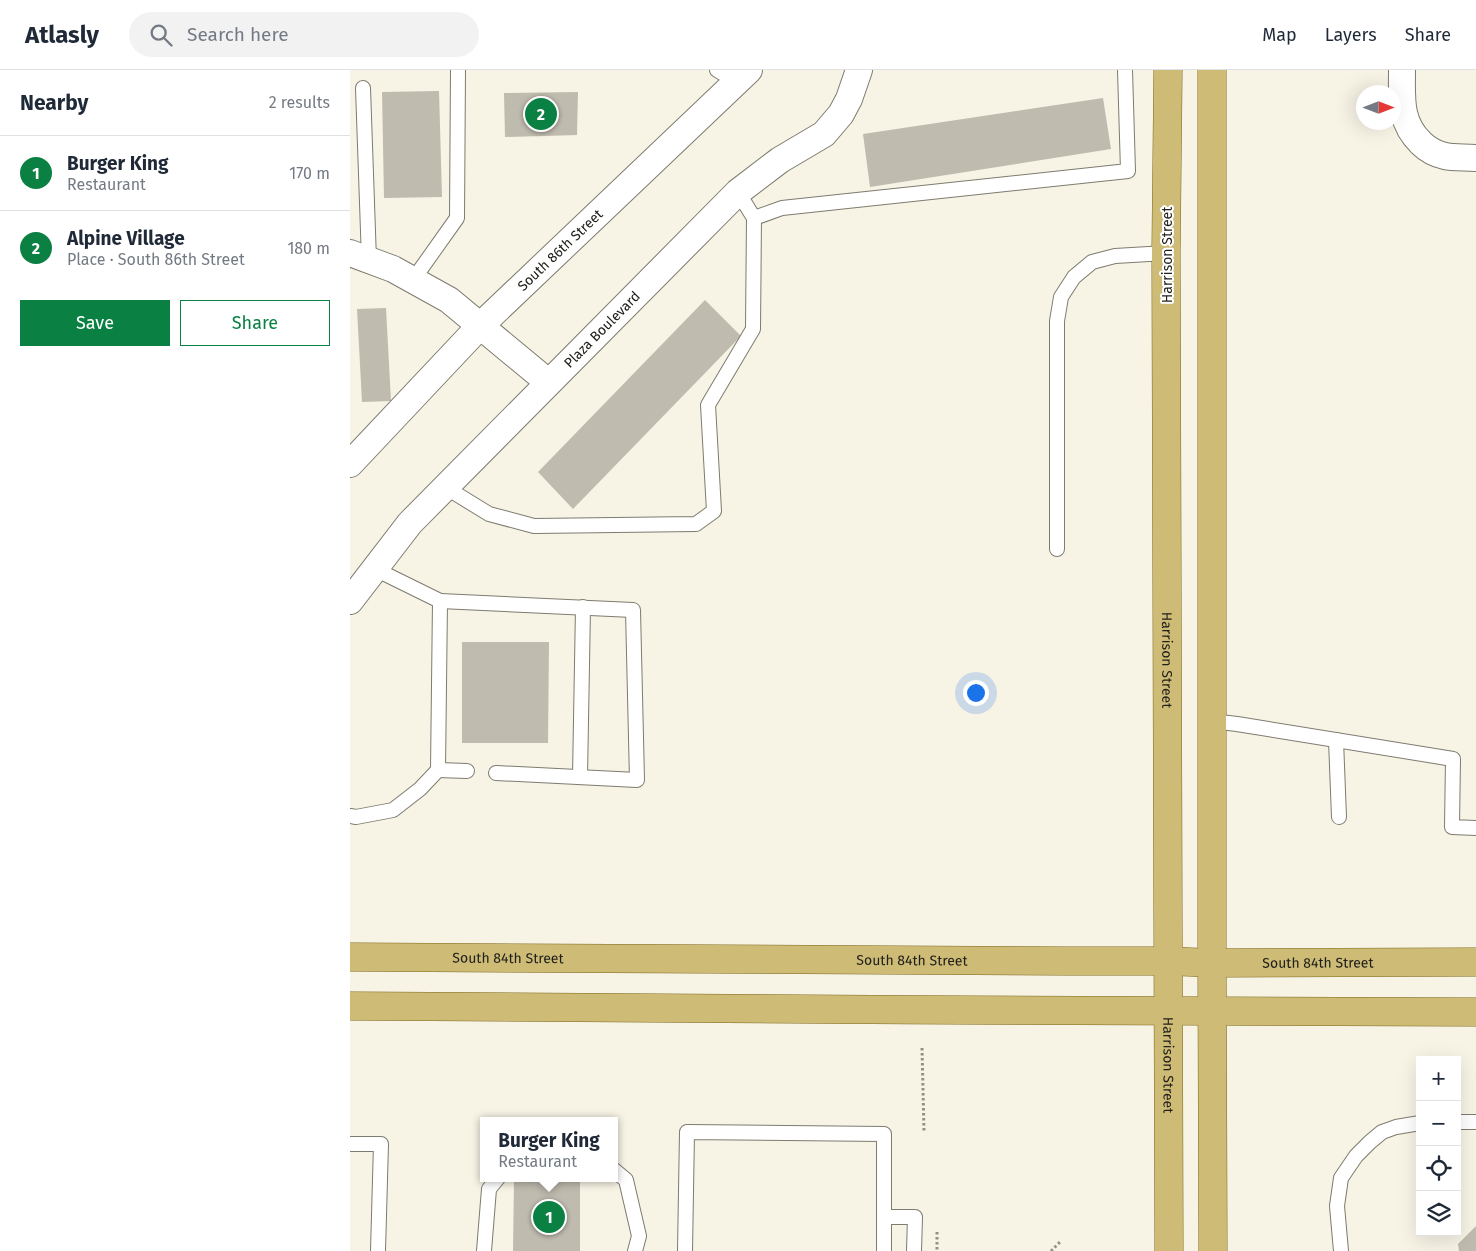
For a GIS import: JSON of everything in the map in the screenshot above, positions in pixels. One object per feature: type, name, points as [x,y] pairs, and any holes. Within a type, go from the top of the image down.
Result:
[{"type":"main road","name":"Harrison Street","points":[[1168,70],[1166,253],[1168,1251]]},
{"type":"main road","points":[[1212,70],[1213,1251]]},
{"type":"main road","name":"South 84th Street","points":[[350,957],[1476,962]]},
{"type":"main road","points":[[350,1006],[1004,1009],[1168,1012],[1476,1012]]},
{"type":"street","name":"Plaza Boulevard","points":[[350,601],[410,523],[738,192],[780,160],[824,134],[841,114],[849,99],[859,70]]},
{"type":"street","points":[[1402,70],[1404,114],[1407,125],[1414,136],[1424,146],[1444,156],[1476,158]]},
{"type":"street","name":"South 86th Street","points":[[350,464],[480,326],[734,74]]},
{"type":"street","points":[[359,257],[393,269],[449,300],[548,382]]},
{"type":"lane","points":[[413,280],[457,218],[458,70]]},
{"type":"lane","points":[[754,218],[782,208],[1128,171],[1124,70]]},
{"type":"lane","points":[[359,257],[363,88]]},
{"type":"lane","points":[[445,487],[490,514],[534,526],[696,524],[714,510],[708,405],[753,329],[754,218],[738,192]]},
{"type":"lane","points":[[1056,549],[1056,321],[1061,297],[1074,277],[1092,262],[1115,256],[1166,253]]},
{"type":"lane","points":[[375,569],[440,602],[633,610],[637,780],[496,773]]},
{"type":"lane","points":[[350,816],[356,817],[393,810],[420,789],[438,770],[440,602]]},
{"type":"lane","points":[[580,777],[583,607]]},
{"type":"lane","points":[[1212,721],[1453,759],[1452,827],[1476,828]]},
{"type":"lane","points":[[1336,740],[1339,818]]},
{"type":"lane","points":[[438,770],[467,771]]},
{"type":"lane","points":[[1461,1122],[1476,1122]]},
{"type":"lane","points":[[1341,1251],[1337,1206],[1341,1178],[1356,1156],[1382,1132],[1396,1127],[1416,1124]]},
{"type":"lane","points":[[686,1251],[687,1132],[884,1134],[884,1251]]},
{"type":"lane","points":[[350,1144],[381,1144],[378,1251]]},
{"type":"lane","points":[[618,1173],[626,1180],[639,1236],[635,1251]]},
{"type":"lane","points":[[484,1251],[489,1189],[495,1182]]},
{"type":"lane","points":[[884,1217],[915,1217],[914,1251]]},
{"type":"path","points":[[922,1048],[924,1131]]},
{"type":"path","points":[[938,1232],[938,1251]]},
{"type":"path","points":[[1051,1251],[1060,1242]]},
{"type":"building","points":[[439,91],[442,197],[384,198],[382,92]]},
{"type":"building","points":[[578,92],[577,135],[505,137],[504,93]]},
{"type":"building","points":[[1103,98],[1111,149],[870,187],[863,134]]},
{"type":"building","points":[[705,300],[741,336],[573,509],[538,472]]},
{"type":"building","points":[[386,308],[391,401],[362,402],[357,309]]},
{"type":"building","points":[[462,642],[549,642],[548,743],[462,743]]},
{"type":"building","points":[[514,1182],[580,1182],[580,1251],[513,1251]]},
{"type":"building","points":[[1476,1226],[1476,1251],[1459,1251],[1458,1244]]},
{"type":"place","name":"Alpine Village","points":[[541,114]]},
{"type":"place","name":"Burger King","points":[[549,1217]]}]
